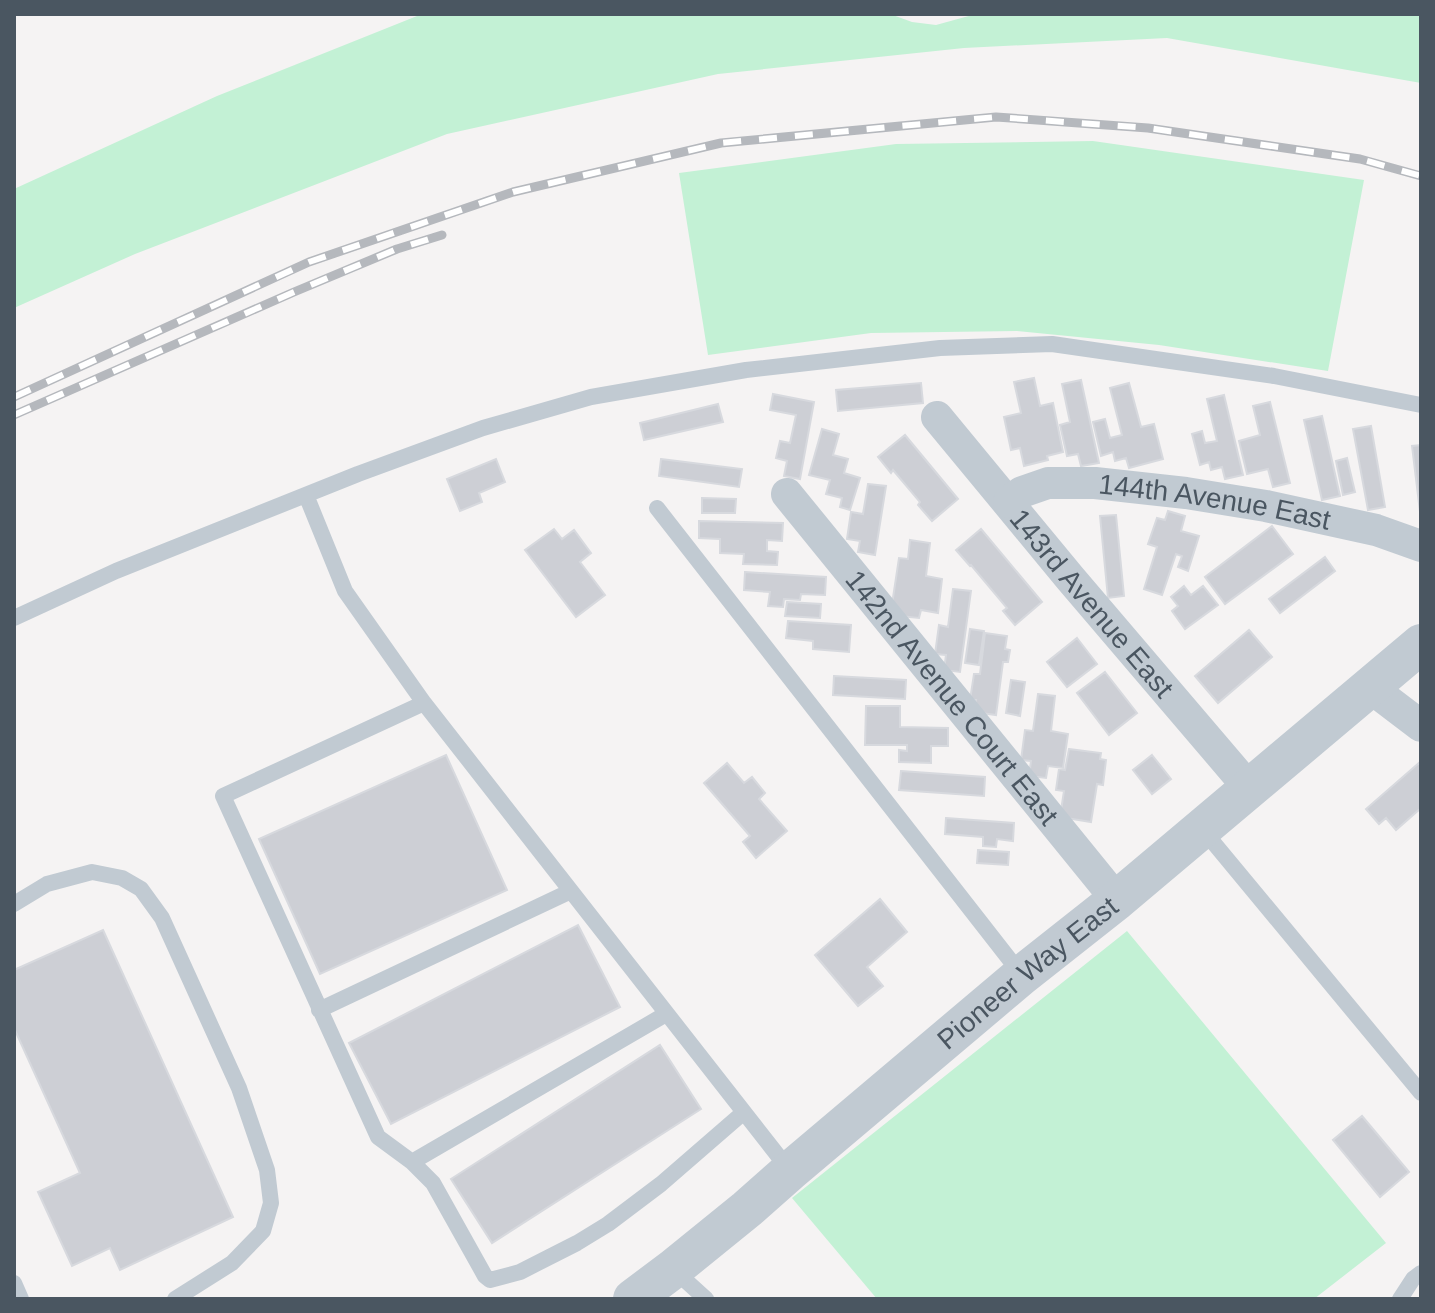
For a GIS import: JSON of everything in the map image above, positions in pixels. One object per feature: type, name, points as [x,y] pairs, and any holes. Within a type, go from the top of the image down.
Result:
[{"type":"street","name":"143rd Avenue East","points":[[937,417],[1250,789]]},
{"type":"street","name":"144th Avenue East","points":[[1009,502],[1022,492],[1048,483],[1095,483],[1266,506],[1376,530],[1421,546]]},
{"type":"street","name":"142nd Avenue Court East","points":[[787,494],[1117,900]]},
{"type":"street","name":"Pioneer Way East","points":[[633,1299],[747,1209],[1022,975],[1117,900],[1421,644]]},
{"type":"street","points":[[1371,688],[1421,726]]},
{"type":"lane","points":[[14,618],[116,571],[483,428],[591,397],[746,370],[940,348],[1052,344],[1274,376],[1421,405]]},
{"type":"lane","points":[[306,495],[345,591],[424,703],[790,1171]]},
{"type":"lane","points":[[657,508],[1022,975]]},
{"type":"lane","points":[[424,703],[223,796],[378,1137],[412,1162],[433,1183],[485,1276],[490,1280],[520,1272],[608,1224],[661,1184],[744,1112]]},
{"type":"lane","points":[[1202,829],[1421,1093]]},
{"type":"lane","points":[[14,904],[47,884],[92,872],[122,878],[141,889],[162,918],[239,1088],[267,1170],[271,1203],[263,1231],[232,1263],[175,1299]]},
{"type":"lane","points":[[319,1010],[571,891]]},
{"type":"lane","points":[[412,1162],[666,1014]]},
{"type":"lane","points":[[673,1269],[706,1299]]},
{"type":"lane","points":[[1400,1299],[1413,1279],[1421,1273]]},
{"type":"lane","points":[[14,1283],[21,1299]]},
{"type":"green space","points":[[422,14],[890,14],[912,22],[936,25],[976,14],[1421,14],[1421,83],[1167,38],[964,48],[718,74],[447,134],[135,254],[14,308],[14,189],[217,96]]},
{"type":"green space","points":[[1093,141],[1364,180],[1328,371],[1159,345],[1017,331],[871,333],[708,355],[679,173],[896,144]]},
{"type":"green space","points":[[1127,931],[1386,1243],[1314,1299],[877,1299],[792,1198]]},
{"type":"building","points":[[1034,378],[1040,406],[1053,403],[1063,452],[1047,456],[1048,460],[1024,466],[1020,448],[1011,450],[1004,417],[1021,413],[1014,382]]},
{"type":"building","points":[[1081,380],[1099,463],[1081,466],[1078,454],[1067,456],[1060,425],[1070,422],[1062,384]]},
{"type":"building","points":[[921,383],[923,403],[838,411],[836,390]]},
{"type":"building","points":[[1129,383],[1141,427],[1154,424],[1163,459],[1129,468],[1126,458],[1115,461],[1113,452],[1101,456],[1093,422],[1105,419],[1110,438],[1122,435],[1110,388]]},
{"type":"building","points":[[773,394],[814,402],[800,479],[784,476],[787,461],[776,458],[780,441],[790,443],[796,415],[770,410]]},
{"type":"building","points":[[1224,395],[1243,475],[1225,479],[1222,467],[1211,470],[1209,462],[1200,465],[1192,434],[1202,431],[1205,443],[1217,441],[1207,399]]},
{"type":"building","points":[[1270,402],[1290,483],[1273,487],[1268,469],[1247,474],[1239,441],[1260,435],[1253,406]]},
{"type":"building","points":[[718,404],[723,422],[644,440],[640,423]]},
{"type":"building","points":[[1322,416],[1340,496],[1322,500],[1304,420]]},
{"type":"building","points":[[1371,426],[1385,507],[1368,510],[1353,429]]},
{"type":"building","points":[[822,429],[839,434],[833,455],[848,459],[844,473],[860,478],[850,510],[840,507],[842,498],[826,494],[830,480],[809,475]]},
{"type":"building","points":[[905,435],[958,499],[932,521],[893,470],[891,473],[878,457]]},
{"type":"building","points":[[1421,445],[1421,520],[1412,446]]},
{"type":"building","points":[[1347,458],[1355,492],[1343,495],[1336,461]]},
{"type":"building","points":[[496,459],[505,482],[479,493],[482,502],[460,511],[447,479]]},
{"type":"building","points":[[661,459],[742,469],[739,487],[659,476]]},
{"type":"building","points":[[868,484],[886,486],[875,555],[858,552],[860,541],[847,539],[851,512],[863,514]]},
{"type":"building","points":[[702,498],[736,499],[735,513],[702,513]]},
{"type":"building","points":[[1168,511],[1185,516],[1181,531],[1199,536],[1188,571],[1178,567],[1182,556],[1176,554],[1162,595],[1144,589],[1157,547],[1148,544],[1157,518],[1165,520]]},
{"type":"building","points":[[1116,515],[1124,596],[1108,598],[1100,516]]},
{"type":"building","points":[[699,521],[783,523],[782,541],[767,540],[767,551],[778,552],[777,565],[743,564],[744,554],[720,553],[720,539],[699,538]]},
{"type":"building","points":[[1272,526],[1293,554],[1225,604],[1205,577]]},
{"type":"building","points":[[554,529],[562,539],[574,530],[591,553],[580,562],[605,595],[576,617],[525,550]]},
{"type":"building","points":[[981,529],[1042,602],[1015,625],[1003,611],[1007,608],[956,550]]},
{"type":"building","points":[[910,540],[930,543],[926,576],[942,579],[938,613],[921,610],[919,618],[900,616],[891,611],[899,558],[908,559]]},
{"type":"building","points":[[1325,557],[1335,571],[1280,613],[1269,599]]},
{"type":"building","points":[[745,572],[826,577],[825,595],[801,594],[800,600],[784,599],[783,607],[768,606],[770,592],[744,590]]},
{"type":"building","points":[[1184,586],[1191,595],[1203,586],[1218,605],[1185,629],[1172,611],[1178,606],[1171,597]]},
{"type":"building","points":[[953,589],[971,591],[960,672],[944,670],[946,655],[935,654],[939,625],[948,627]]},
{"type":"building","points":[[787,602],[821,604],[820,618],[785,616]]},
{"type":"building","points":[[788,621],[851,625],[849,652],[813,649],[813,641],[786,638]]},
{"type":"building","points":[[970,629],[984,631],[979,665],[965,663]]},
{"type":"building","points":[[1249,630],[1272,657],[1218,703],[1195,676]]},
{"type":"building","points":[[985,633],[1007,636],[1005,649],[1010,650],[1008,662],[1003,662],[996,715],[974,712],[976,700],[970,700],[974,674],[980,674]]},
{"type":"building","points":[[1077,638],[1097,664],[1067,687],[1047,662]]},
{"type":"building","points":[[1105,672],[1137,713],[1109,735],[1077,693]]},
{"type":"building","points":[[834,676],[906,680],[905,699],[833,695]]},
{"type":"building","points":[[1011,680],[1025,682],[1020,716],[1006,713]]},
{"type":"building","points":[[1038,694],[1055,696],[1051,731],[1068,734],[1063,768],[1048,766],[1046,778],[1029,776],[1031,761],[1021,760],[1025,730],[1033,731]]},
{"type":"building","points":[[866,706],[900,706],[900,727],[948,728],[948,746],[931,746],[931,763],[899,762],[899,750],[907,751],[907,745],[865,745]]},
{"type":"building","points":[[1069,749],[1101,753],[1100,759],[1106,760],[1103,785],[1097,784],[1091,822],[1060,817],[1064,791],[1056,790],[1059,769],[1065,770]]},
{"type":"building","points":[[446,755],[507,890],[320,974],[259,839]]},
{"type":"building","points":[[1152,755],[1171,779],[1152,794],[1133,770]]},
{"type":"building","points":[[1420,762],[1421,808],[1396,830],[1386,818],[1379,824],[1366,809]]},
{"type":"building","points":[[727,763],[744,783],[752,777],[765,793],[759,799],[787,831],[756,858],[743,842],[750,836],[704,783]]},
{"type":"building","points":[[901,771],[985,777],[984,796],[899,790]]},
{"type":"building","points":[[946,818],[1014,823],[1013,841],[997,839],[996,847],[983,846],[983,837],[945,834]]},
{"type":"building","points":[[978,850],[1009,852],[1008,865],[977,863]]},
{"type":"building","points":[[880,899],[907,932],[867,967],[883,986],[858,1006],[815,955]]},
{"type":"building","points":[[578,925],[620,1007],[391,1124],[349,1043]]},
{"type":"building","points":[[103,930],[233,1217],[120,1270],[110,1248],[72,1266],[38,1192],[80,1173],[14,1028],[14,970]]},
{"type":"building","points":[[660,1045],[701,1109],[492,1243],[451,1179]]},
{"type":"building","points":[[1362,1116],[1409,1172],[1380,1197],[1333,1140]]},
{"type":"railway","points":[[14,397],[309,262],[513,192],[721,143],[996,117],[1148,128],[1360,159],[1421,176]]},
{"type":"railway","points":[[14,415],[294,292],[397,249],[442,235]]}]
